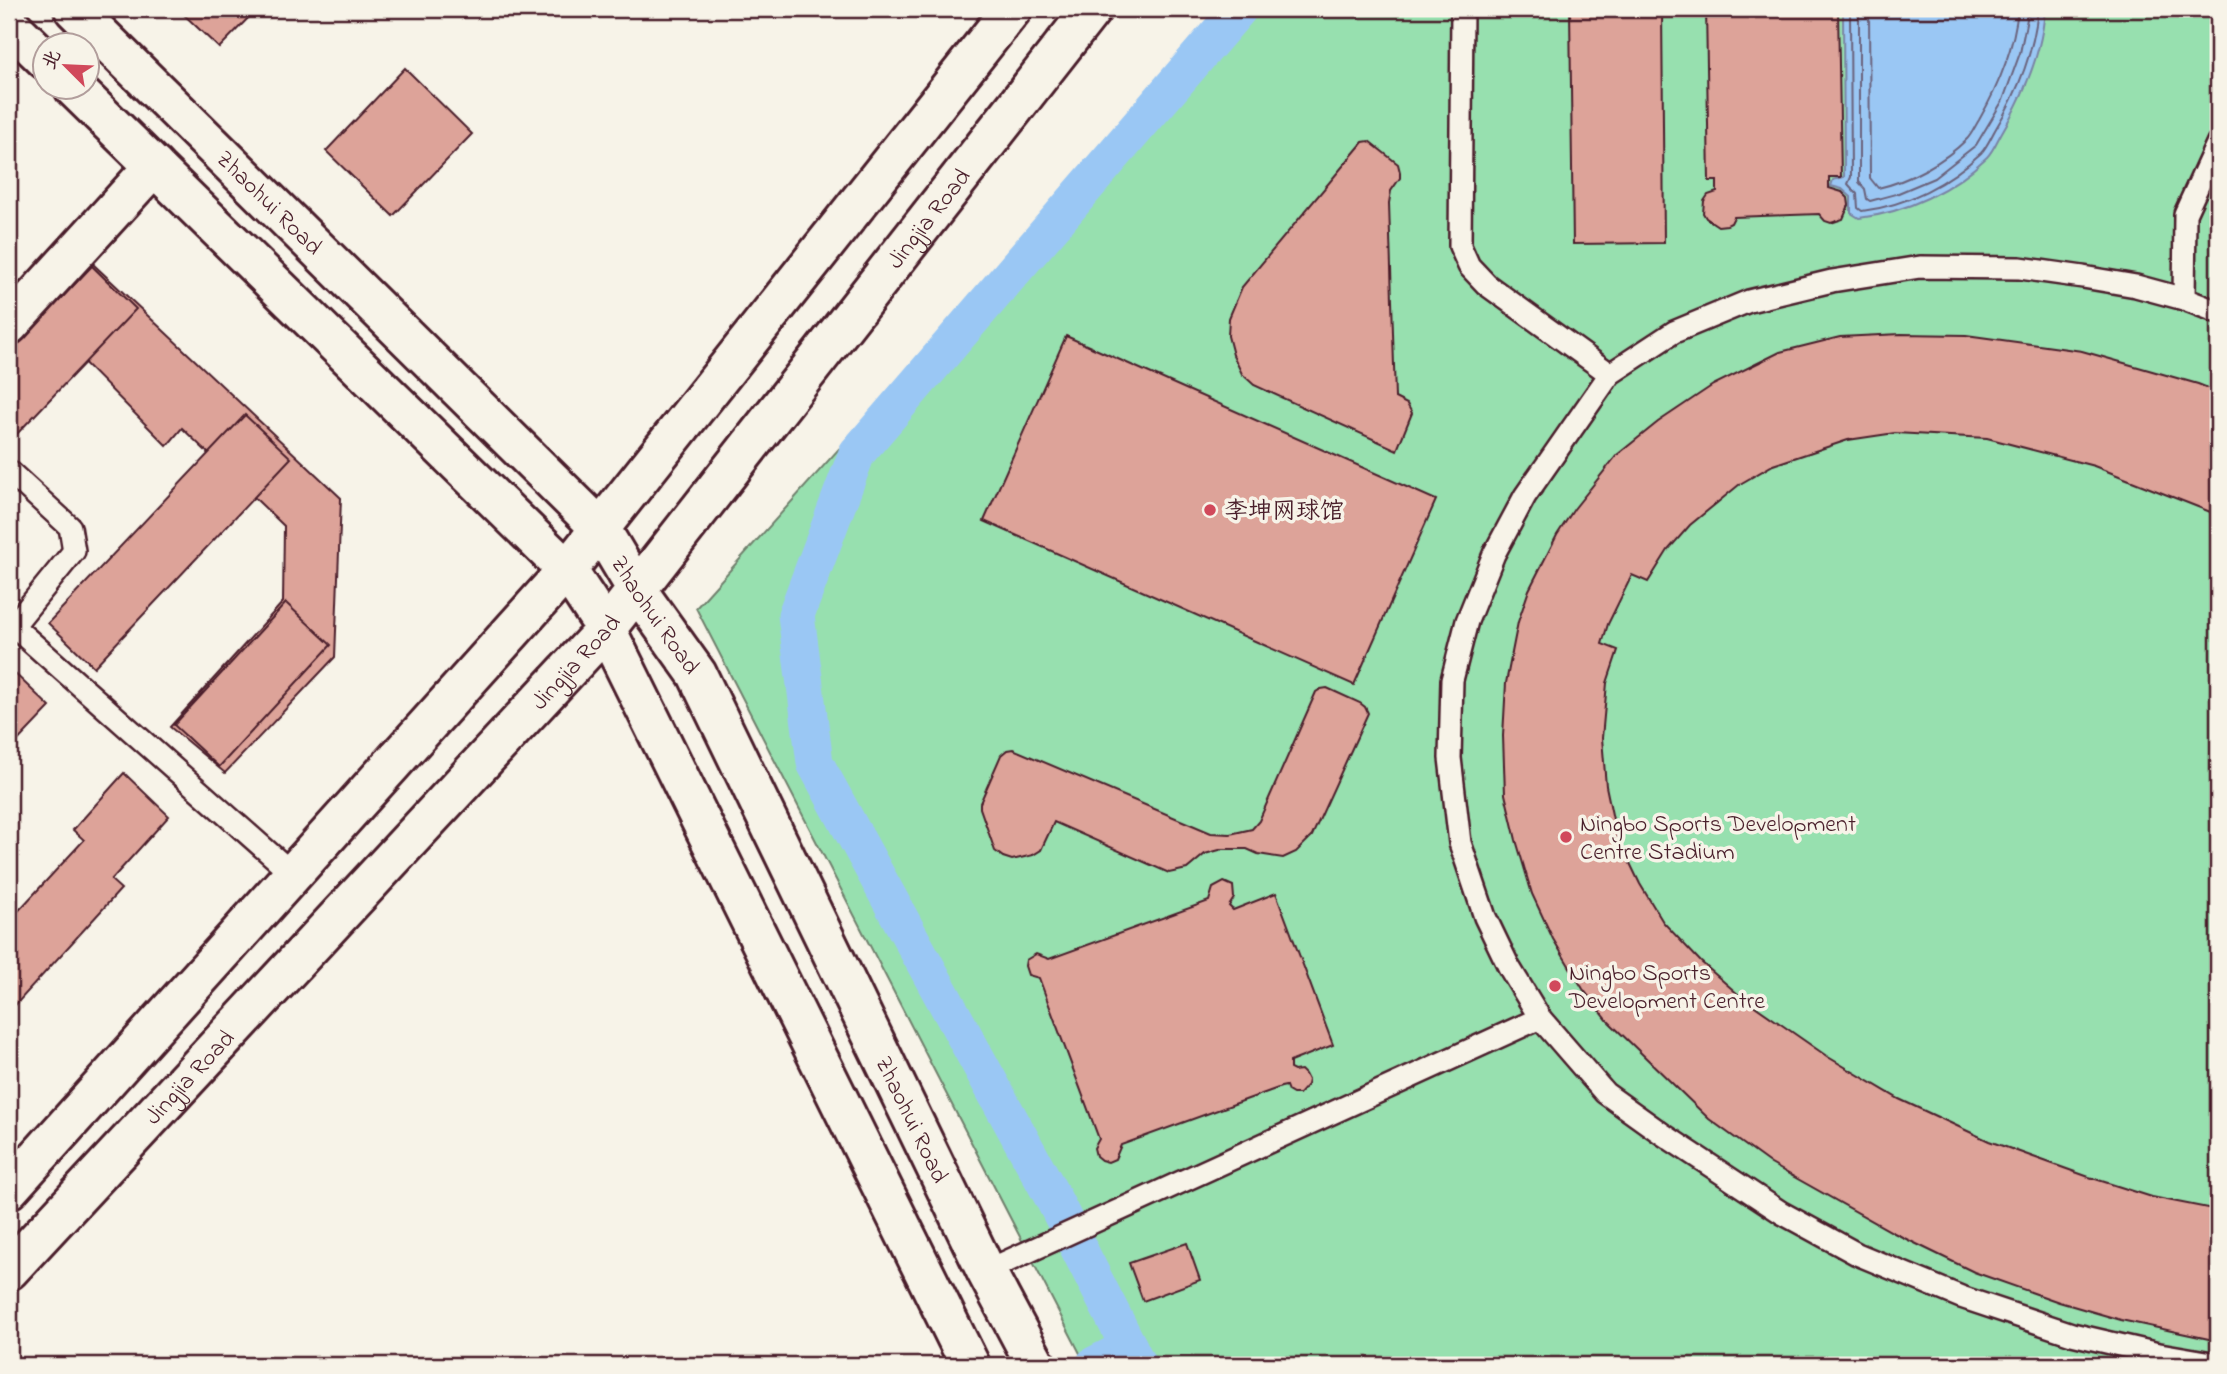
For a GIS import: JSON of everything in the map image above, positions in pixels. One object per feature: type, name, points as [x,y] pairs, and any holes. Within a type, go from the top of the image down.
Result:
[{"type":"main road","name":"Zhaohui Road","points":[[74,9],[600,528],[637,590],[696,674],[986,1271],[1033,1359]]},
{"type":"main road","points":[[9,1189],[567,570],[1012,9]]},
{"type":"main road","name":"Jingjia Road","points":[[9,1270],[606,629],[1092,9]]},
{"type":"main road","points":[[9,24],[32,46]]},
{"type":"main road","name":"Zhaohui Road","points":[[88,102],[567,570],[606,629],[970,1365]]},
{"type":"main road","points":[[9,325],[154,166]]},
{"type":"lane","points":[[1462,9],[1460,246],[1469,266],[1487,285],[1610,374]]},
{"type":"lane","points":[[2184,299],[2185,214],[2218,142]]},
{"type":"lane","points":[[2218,312],[2184,299],[2136,286],[2020,268],[1920,267],[1832,281],[1749,301],[1674,332],[1610,374],[1525,496],[1494,554],[1467,621],[1452,680],[1450,758],[1460,843],[1486,917],[1509,967],[1540,1018],[1605,1093],[1782,1213],[1857,1254],[1961,1297],[2072,1334],[2154,1353],[2218,1364]]},
{"type":"lane","points":[[9,471],[70,527],[74,551],[13,626],[293,874]]},
{"type":"lane","points":[[986,1271],[1540,1018]]},
{"type":"green space","name":"Ningbo Sports Development Centre","points":[[1234,9],[2218,9],[2218,1365],[1086,1365],[696,608]]},
{"type":"water","points":[[1843,9],[2045,9],[2040,41],[2030,74],[2017,105],[1989,155],[1959,180],[1928,198],[1894,211],[1859,218],[1851,213],[1851,197],[1842,189],[1831,186],[1833,180],[1844,177]]},
{"type":"building","points":[[178,9],[257,9],[219,48]]},
{"type":"building","points":[[1570,9],[1662,9],[1664,243],[1573,244]]},
{"type":"building","points":[[1706,9],[1838,9],[1841,177],[1829,177],[1829,188],[1842,192],[1848,198],[1849,205],[1843,219],[1831,223],[1819,214],[1734,217],[1731,223],[1718,226],[1706,218],[1703,213],[1704,201],[1708,195],[1717,192],[1717,181],[1709,181]]},
{"type":"building","points":[[405,68],[472,134],[393,216],[326,151]]},
{"type":"building","points":[[1369,141],[1398,164],[1400,172],[1400,178],[1391,191],[1389,203],[1395,398],[1407,404],[1412,413],[1397,450],[1254,385],[1242,374],[1228,336],[1229,318],[1242,287],[1363,142]]},
{"type":"building","points":[[93,264],[341,498],[335,657],[225,773],[170,727],[283,602],[284,526],[182,428],[167,446],[39,317]]},
{"type":"building","points":[[92,266],[136,309],[13,438],[9,434],[9,353]]},
{"type":"building","name":"Ningbo Sports Development Centre Stadium","points":[[1966,335],[2082,351],[2218,392],[2218,515],[2094,466],[1987,438],[1895,433],[1848,440],[1773,465],[1740,484],[1690,525],[1668,550],[1648,582],[1632,575],[1608,624],[1602,644],[1618,650],[1607,683],[1602,738],[1606,786],[1616,834],[1640,884],[1663,922],[1701,962],[1739,995],[1828,1057],[1899,1099],[1989,1141],[2152,1197],[2218,1210],[2218,1341],[2121,1320],[2059,1302],[1974,1272],[1894,1233],[1771,1164],[1709,1119],[1608,1021],[1583,989],[1553,939],[1532,894],[1505,794],[1503,736],[1506,683],[1518,622],[1529,590],[1557,535],[1574,509],[1617,455],[1658,422],[1713,385],[1780,352],[1840,337]]},
{"type":"building","name":"李坤网球馆","points":[[1066,336],[1436,500],[1354,685],[984,521]]},
{"type":"building","points":[[245,415],[291,458],[94,667],[48,623]]},
{"type":"building","points":[[286,603],[331,645],[219,767],[174,725]]},
{"type":"building","points":[[9,668],[50,707],[9,750]]},
{"type":"building","points":[[1327,688],[1360,703],[1368,713],[1312,836],[1296,852],[1283,858],[1258,854],[1247,849],[1223,849],[1205,854],[1187,869],[1169,873],[1054,822],[1041,850],[1033,855],[1012,860],[995,851],[980,803],[1001,755],[1013,749],[1211,833],[1230,834],[1252,829],[1259,821],[1316,692]]},
{"type":"building","points":[[124,773],[169,816],[111,880],[121,889],[9,1012],[9,921],[84,840],[73,830]]},
{"type":"building","points":[[1224,882],[1233,886],[1234,898],[1229,906],[1233,910],[1276,893],[1333,1045],[1290,1062],[1290,1069],[1301,1070],[1308,1080],[1299,1094],[1288,1091],[1286,1086],[1281,1087],[1121,1145],[1115,1159],[1108,1162],[1101,1160],[1096,1156],[1094,1148],[1099,1139],[1039,978],[1028,975],[1026,960],[1036,954],[1049,959],[1209,901],[1213,888]]},
{"type":"building","points":[[1187,1243],[1200,1280],[1143,1301],[1129,1263]]},
{"type":"waterway","points":[[1138,1365],[1053,1198],[815,763],[796,615],[857,453],[1239,9]]},
{"type":"waterway","points":[[1094,1365],[1129,1347]]},
{"type":"place","name":"李坤网球馆","points":[[1210,510]]},
{"type":"place","name":"Ningbo Sports Development Centre Stadium","points":[[1566,837]]},
{"type":"place","name":"Ningbo Sports Development Centre","points":[[1555,986]]}]
